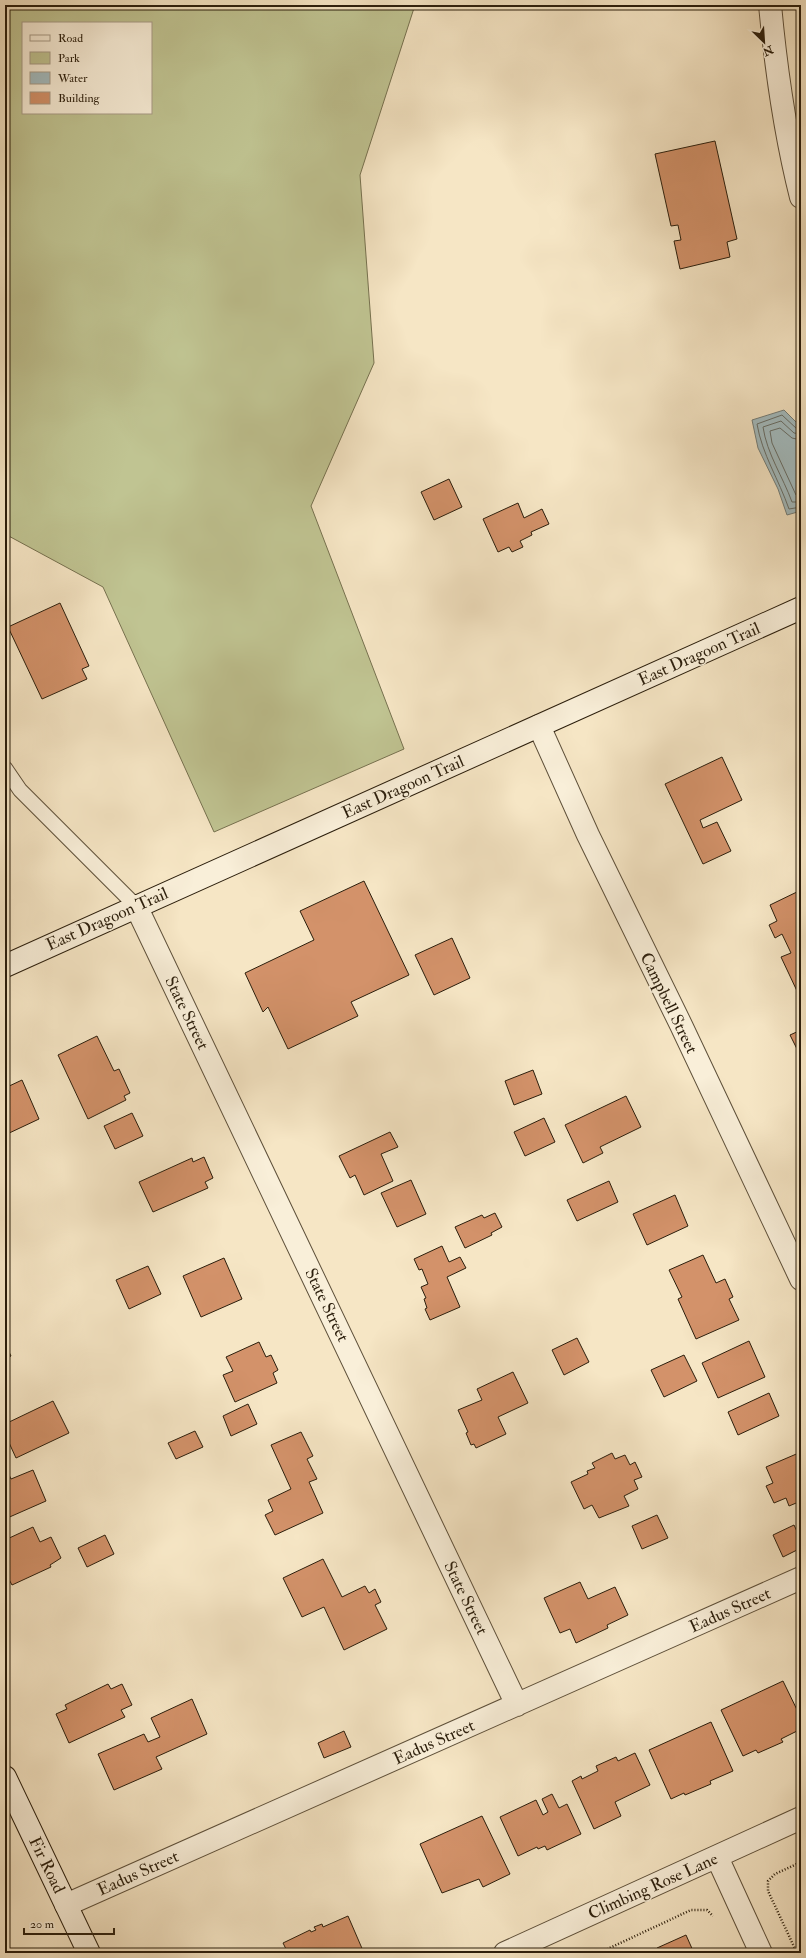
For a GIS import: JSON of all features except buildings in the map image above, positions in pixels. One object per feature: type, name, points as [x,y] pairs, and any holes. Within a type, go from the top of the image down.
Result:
[{"type":"street","points":[[770,5],[784,113],[794,171],[801,197]]},
{"type":"street","name":"East Dragoon Trail","points":[[5,966],[801,608]]},
{"type":"street","name":"Campbell Street","points":[[539,726],[595,849],[681,1024],[801,1279]]},
{"type":"street","name":"State Street","points":[[136,906],[517,1704]]},
{"type":"street","name":"Eadus Street","points":[[66,1905],[801,1578]]},
{"type":"street","name":"Fir Road","points":[[5,1776],[89,1953]]},
{"type":"street","name":"Climbing Rose Lane","points":[[505,1953],[801,1818]]},
{"type":"street","points":[[717,1857],[761,1953]]},
{"type":"lane","points":[[5,768],[20,790],[136,906]]},
{"type":"path","points":[[797,1953],[768,1891],[768,1881],[775,1874],[801,1862]]},
{"type":"path","points":[[599,1953],[691,1910],[707,1910],[717,1921]]},
{"type":"green space","points":[[5,5],[415,5],[360,175],[374,363],[311,506],[404,749],[214,832],[103,587],[5,534]]},
{"type":"water","points":[[784,410],[801,427],[801,511],[787,515],[778,489],[758,448],[752,420]]}]
